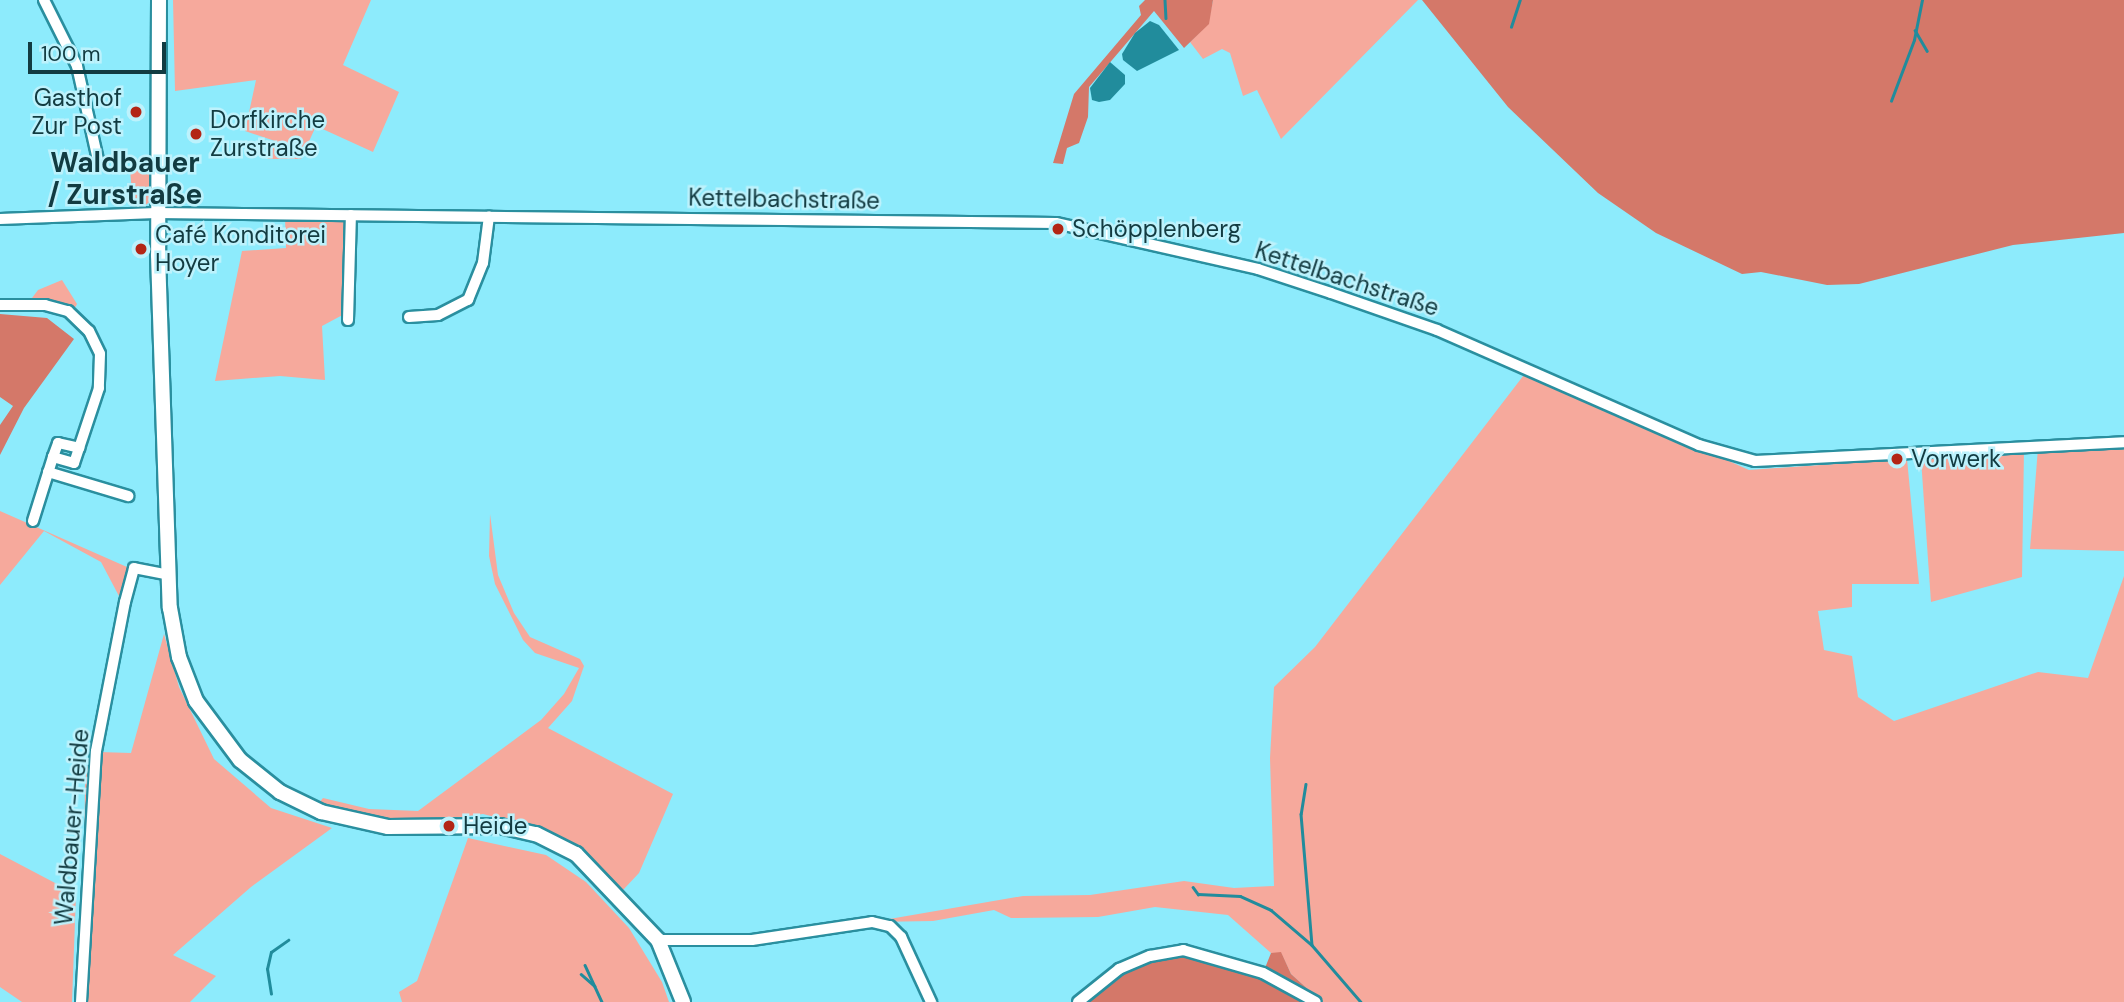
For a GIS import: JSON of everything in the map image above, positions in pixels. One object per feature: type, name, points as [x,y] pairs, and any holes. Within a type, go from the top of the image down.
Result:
[{"type":"main road","points":[[159,0],[162,213],[172,329],[167,425]]},
{"type":"main road","points":[[166,0],[160,290],[167,425],[169,575],[173,634],[191,690],[226,744],[259,777],[309,807],[354,822],[388,827],[500,826],[536,834],[592,868],[658,940],[682,1002]]},
{"type":"street","points":[[44,0],[77,66],[98,160]]},
{"type":"street","name":"Kettelbachstraße","points":[[0,219],[162,213],[1056,223],[1258,269],[1339,296],[1529,368],[1699,444],[1755,461],[2124,442]]},
{"type":"street","points":[[348,320],[351,215]]},
{"type":"street","points":[[409,317],[446,313],[468,300],[484,263],[489,216]]},
{"type":"street","points":[[0,306],[58,307],[76,316],[94,338],[101,380],[79,448],[58,443],[33,521]]},
{"type":"street","points":[[48,471],[128,496]]},
{"type":"street","name":"Waldbauer-Heide","points":[[81,1002],[96,751],[125,602],[134,568],[169,575]]},
{"type":"street","points":[[658,940],[752,940],[872,922],[890,926],[901,937],[931,1002]]},
{"type":"street","points":[[1078,1002],[1118,970],[1150,956],[1183,950],[1263,973],[1316,1002]]},
{"type":"shaded area","points":[[173,0],[371,0],[343,65],[399,92],[373,152],[316,126],[301,159],[267,159],[275,141],[245,131],[256,80],[175,91]]},
{"type":"shaded area","points":[[1145,0],[1213,0],[1209,24],[1184,48],[1154,11],[1089,87],[1088,117],[1079,143],[1067,148],[1063,164],[1053,163],[1074,94],[1141,15],[1139,6]]},
{"type":"shaded area","points":[[1213,0],[1418,0],[1281,139],[1257,90],[1243,96],[1230,53],[1222,49],[1203,59],[1190,42],[1208,24]]},
{"type":"shaded area","points":[[1422,0],[2124,0],[2124,233],[2013,245],[1859,284],[1827,285],[1761,272],[1742,274],[1656,233],[1598,193],[1508,107]]},
{"type":"shaded area","points":[[130,169],[152,169],[152,200],[143,207],[133,206]]},
{"type":"shaded area","points":[[351,215],[350,311],[322,326],[325,380],[280,376],[215,381],[242,251],[286,248],[285,217]]},
{"type":"shaded area","points":[[62,280],[77,304],[73,311],[29,302],[38,290]]},
{"type":"shaded area","points":[[0,314],[47,318],[74,339],[24,408],[0,455],[0,425],[13,406],[0,397]]},
{"type":"shaded area","points":[[1527,371],[1749,470],[1907,459],[1919,584],[1852,584],[1852,607],[1818,611],[1824,650],[1852,656],[1858,697],[1894,721],[2038,672],[2088,678],[2124,576],[2124,1002],[1322,1002],[1291,974],[1281,953],[1271,953],[1228,915],[1155,907],[1098,917],[1011,918],[994,910],[933,921],[872,922],[1023,896],[1090,895],[1184,881],[1234,888],[1274,886],[1270,758],[1274,687],[1315,647]]},
{"type":"shaded area","points":[[2038,448],[2124,448],[2124,551],[2030,549]]},
{"type":"shaded area","points":[[2024,450],[2022,577],[1931,602],[1921,459]]},
{"type":"shaded area","points":[[0,511],[127,567],[129,571],[110,674],[84,883],[85,780],[120,598],[101,562],[44,531],[0,585]]},
{"type":"shaded area","points":[[490,514],[498,575],[514,613],[530,637],[580,659],[584,666],[572,701],[548,728],[673,794],[639,873],[623,890],[568,842],[535,827],[483,814],[432,821],[379,820],[318,804],[323,798],[369,809],[418,811],[541,720],[564,694],[579,668],[535,653],[523,640],[495,584],[489,556]]},
{"type":"shaded area","points":[[164,634],[179,687],[214,759],[271,808],[332,828],[251,887],[173,955],[216,976],[190,1002],[85,1002],[99,752],[131,753]]},
{"type":"shaded area","points":[[468,838],[546,855],[586,882],[629,928],[662,982],[669,1002],[402,1002],[399,992],[417,981]]},
{"type":"shaded area","points":[[0,854],[76,894],[72,1002],[22,1002],[0,987]]},
{"type":"shaded area","points":[[1183,950],[1263,973],[1271,953],[1281,952],[1291,974],[1322,1002],[1078,1002],[1119,969]]},
{"type":"water","points":[[1150,21],[1159,25],[1179,50],[1137,71],[1123,60],[1122,54],[1135,33]]},
{"type":"water","points":[[1110,62],[1125,75],[1125,84],[1110,100],[1092,100],[1090,88]]},
{"type":"waterway","points":[[1165,0],[1166,18]]},
{"type":"waterway","points":[[1511,27],[1520,0]]},
{"type":"waterway","points":[[1891,101],[1914,40],[1922,0]]},
{"type":"waterway","points":[[1915,30],[1927,51]]},
{"type":"waterway","points":[[1306,784],[1301,814],[1312,944]]},
{"type":"waterway","points":[[1193,887],[1198,894],[1240,896],[1271,910],[1312,945],[1361,1002]]},
{"type":"waterway","points":[[271,994],[267,969],[271,952],[288,940]]},
{"type":"waterway","points":[[585,965],[602,1002]]},
{"type":"waterway","points":[[581,974],[595,986]]},
{"type":"place","name":"Gasthof Zur Post","points":[[136,112]]},
{"type":"place","name":"Dorfkirche Zurstraße","points":[[196,134]]},
{"type":"place","name":"Schöpplenberg","points":[[1058,229]]},
{"type":"place","name":"Café Konditorei Hoyer","points":[[141,249]]},
{"type":"place","name":"Vorwerk","points":[[1897,459]]},
{"type":"place","name":"Heide","points":[[449,826]]},
{"type":"district","name":"Waldbauer / Zurstraße","points":[[125,179]]}]
